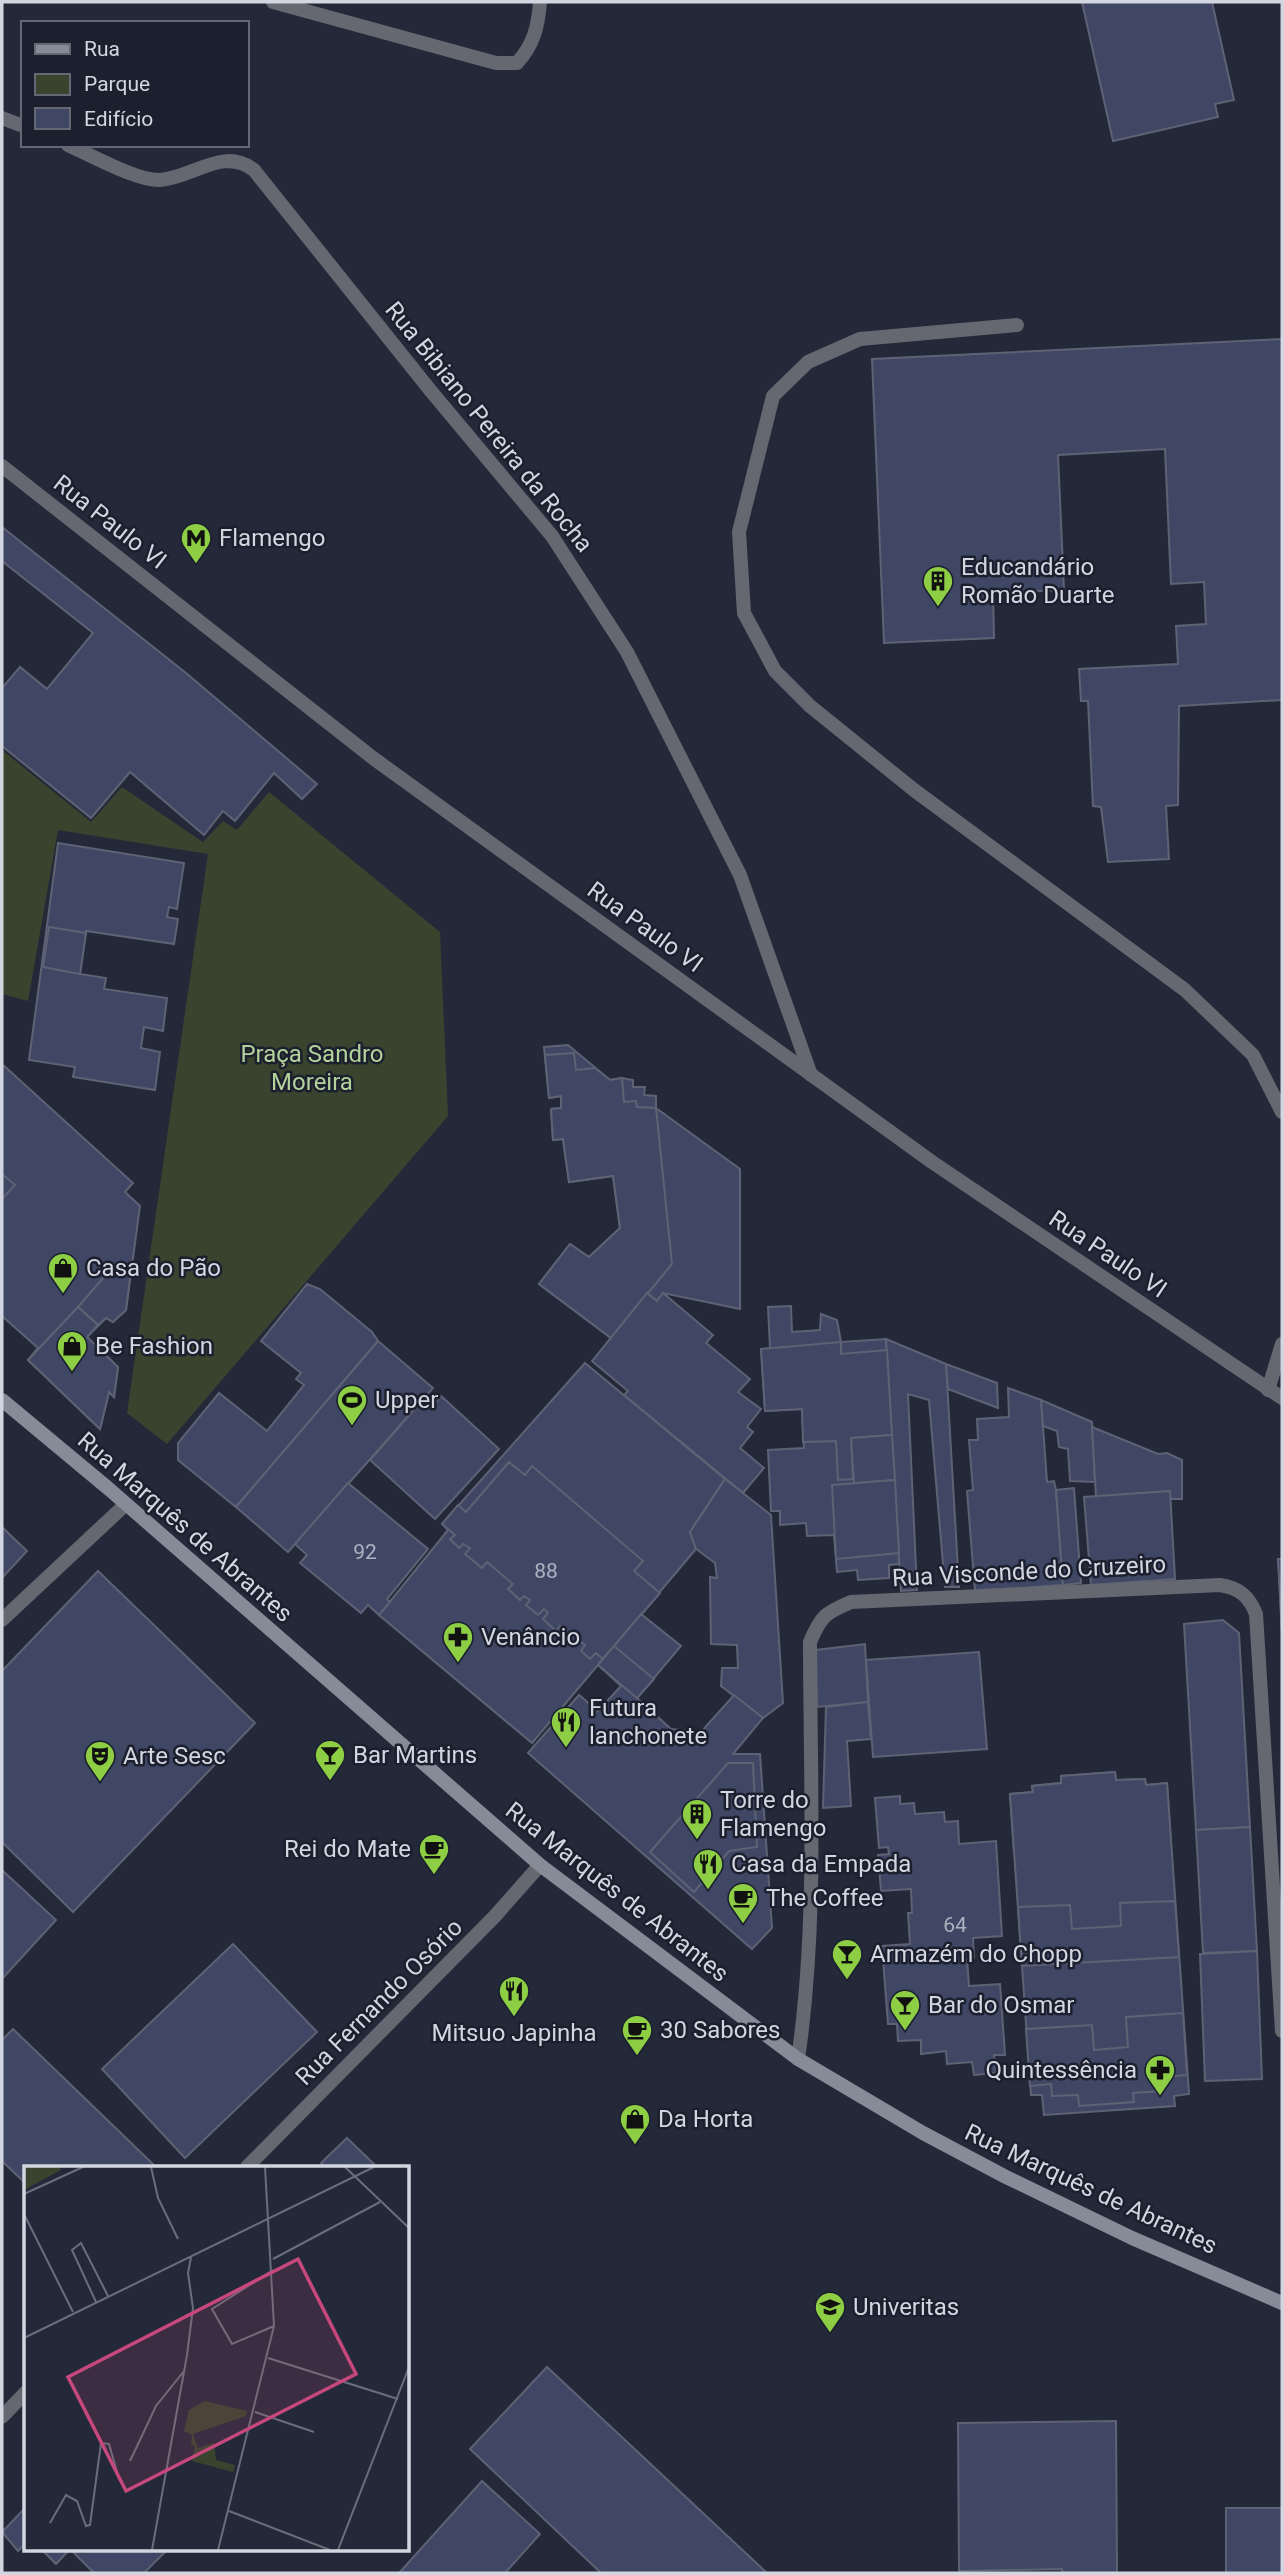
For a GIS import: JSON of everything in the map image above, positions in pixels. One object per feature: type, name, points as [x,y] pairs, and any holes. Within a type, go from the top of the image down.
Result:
[{"type":"street","points":[[273,2],[496,63],[517,63],[531,47],[538,26],[540,2]]},
{"type":"street","points":[[2,118],[21,125]]},
{"type":"street","name":"Rua Bibiano Pereira da Rocha","points":[[73,147],[146,177],[161,180],[226,160],[238,161],[254,170],[430,390],[552,536],[628,652],[740,875],[812,1076]]},
{"type":"street","points":[[1017,325],[860,339],[808,362],[773,396],[739,532],[744,613],[775,671],[810,706],[914,790],[1185,990],[1253,1055],[1282,1112]]},
{"type":"street","name":"Rua Paulo VI","points":[[2,466],[373,758],[932,1162],[1282,1398]]},
{"type":"street","points":[[1268,1390],[1282,1344]]},
{"type":"street","name":"Rua Marquês de Abrantes","points":[[2,1400],[126,1504],[540,1866],[798,2059],[923,2133],[1006,2177],[1132,2238],[1282,2303]]},
{"type":"street","points":[[2,1620],[126,1504]]},
{"type":"street","name":"Rua Visconde do Cruzeiro","points":[[798,2059],[806,2000],[810,1936],[810,1642],[819,1621],[828,1612],[852,1602],[1220,1585],[1235,1588],[1251,1601],[1256,1614],[1282,2031]]},
{"type":"street","name":"Rua Fernando Osório","points":[[248,2166],[486,1926],[540,1866]]},
{"type":"street","points":[[2,2417],[24,2394]]},
{"type":"green space","name":"Praça Sandro Moreira","points":[[2,750],[91,822],[122,787],[203,842],[223,821],[237,830],[269,792],[440,932],[448,1116],[167,1444],[127,1413],[208,854],[58,830],[28,1001],[2,994]]},
{"type":"building","points":[[1082,2],[1212,2],[1234,100],[1215,104],[1218,117],[1113,141]]},
{"type":"building","name":"Educandário Romão Duarte","points":[[1282,339],[1282,700],[1179,706],[1178,805],[1166,806],[1169,859],[1108,862],[1101,807],[1093,806],[1088,701],[1081,701],[1079,669],[1178,664],[1176,626],[1206,624],[1204,582],[1171,584],[1165,449],[1058,455],[1064,590],[993,593],[994,638],[884,643],[872,359]]},
{"type":"building","points":[[2,527],[186,673],[317,784],[302,799],[274,773],[235,821],[223,811],[204,835],[130,772],[91,818],[2,746],[2,688],[20,667],[47,689],[93,633],[2,561]]},
{"type":"building","points":[[58,843],[184,863],[177,909],[169,907],[167,917],[178,919],[174,944],[86,931],[80,974],[106,978],[104,989],[167,998],[163,1031],[144,1027],[141,1048],[160,1052],[155,1090],[73,1077],[75,1067],[29,1060]]},
{"type":"building","points":[[49,927],[86,933],[80,974],[43,967]]},
{"type":"building","points":[[568,1045],[610,1080],[633,1080],[633,1087],[645,1087],[644,1095],[656,1096],[656,1108],[740,1169],[740,1309],[663,1293],[657,1301],[647,1293],[611,1338],[539,1284],[570,1244],[589,1257],[620,1228],[613,1176],[569,1182],[563,1139],[553,1140],[551,1109],[561,1108],[561,1096],[549,1098],[544,1047]]},
{"type":"building","points":[[574,1053],[576,1070],[595,1068],[610,1080],[622,1078],[624,1102],[636,1101],[637,1107],[656,1108],[672,1264],[611,1338],[539,1284],[570,1244],[589,1257],[620,1228],[613,1176],[569,1182],[563,1139],[553,1140],[551,1109],[561,1108],[561,1096],[549,1098],[545,1055]]},
{"type":"building","points":[[2,1064],[133,1183],[125,1192],[140,1206],[126,1310],[113,1322],[106,1318],[87,1337],[118,1367],[114,1397],[109,1392],[100,1429],[28,1360],[38,1348],[2,1316]]},
{"type":"building","points":[[2,1174],[15,1185],[2,1199]]},
{"type":"building","points":[[111,1269],[131,1271],[126,1310],[113,1322],[106,1318],[98,1325],[78,1307]]},
{"type":"building","points":[[307,1284],[320,1289],[372,1332],[378,1341],[236,1507],[178,1460],[178,1443],[219,1393],[267,1431],[304,1385],[296,1379],[301,1373],[261,1341]]},
{"type":"building","points":[[647,1293],[657,1301],[663,1293],[713,1335],[706,1343],[750,1379],[738,1392],[761,1409],[747,1427],[753,1432],[740,1448],[764,1468],[743,1493],[624,1395],[628,1391],[592,1361]]},
{"type":"building","points":[[791,1306],[792,1332],[820,1330],[821,1314],[837,1320],[841,1342],[886,1339],[899,1564],[889,1565],[889,1578],[858,1580],[857,1570],[837,1572],[834,1535],[807,1536],[806,1523],[780,1525],[780,1511],[771,1511],[768,1450],[804,1448],[802,1409],[765,1411],[761,1349],[770,1348],[768,1307]]},
{"type":"building","points":[[78,1307],[98,1325],[87,1337],[118,1367],[114,1397],[109,1392],[100,1429],[28,1360]]},
{"type":"building","points":[[886,1339],[946,1364],[959,1587],[945,1587],[929,1400],[908,1394],[917,1590],[901,1591]]},
{"type":"building","name":"Upper","points":[[378,1341],[433,1388],[288,1552],[236,1507]]},
{"type":"building","points":[[841,1342],[841,1354],[887,1350],[892,1435],[851,1438],[853,1479],[838,1480],[836,1441],[803,1442],[802,1409],[765,1411],[761,1349]]},
{"type":"building","points":[[585,1363],[725,1479],[690,1532],[696,1549],[532,1743],[379,1615],[448,1530],[442,1524]]},
{"type":"building","points":[[946,1364],[997,1383],[998,1408],[948,1389]]},
{"type":"building","points":[[1008,1388],[1041,1400],[1047,1482],[1054,1481],[1056,1490],[1063,1585],[975,1591],[967,1491],[973,1490],[969,1440],[978,1440],[977,1419],[1009,1417]]},
{"type":"building","points":[[427,1395],[435,1403],[441,1396],[499,1449],[435,1519],[370,1460]]},
{"type":"building","points":[[1041,1400],[1092,1422],[1095,1482],[1070,1481],[1068,1449],[1059,1447],[1057,1431],[1043,1426]]},
{"type":"building","points":[[1092,1427],[1158,1454],[1167,1453],[1182,1460],[1182,1499],[1170,1499],[1170,1491],[1096,1497]]},
{"type":"building","points":[[892,1435],[895,1480],[854,1483],[851,1438]]},
{"type":"building","points":[[509,1462],[525,1475],[532,1466],[643,1561],[634,1571],[660,1593],[603,1659],[596,1653],[590,1659],[581,1651],[585,1645],[580,1641],[575,1646],[561,1634],[565,1630],[560,1626],[556,1631],[543,1619],[548,1613],[544,1609],[538,1615],[526,1605],[530,1600],[524,1596],[520,1600],[508,1589],[513,1584],[487,1562],[482,1568],[465,1554],[470,1548],[463,1544],[459,1548],[450,1539],[455,1535],[442,1524],[458,1505],[466,1512]]},
{"type":"building","points":[[725,1479],[771,1515],[783,1703],[763,1718],[721,1686],[722,1668],[738,1668],[737,1645],[711,1644],[710,1577],[717,1578],[715,1563],[696,1549],[690,1532]]},
{"type":"building","points":[[895,1480],[899,1553],[836,1559],[832,1485]]},
{"type":"building","points":[[348,1483],[428,1549],[387,1599],[390,1602],[379,1615],[368,1605],[361,1613],[300,1563],[307,1555],[295,1544]]},
{"type":"building","points":[[1074,1488],[1081,1583],[1063,1585],[1056,1490]]},
{"type":"building","points":[[1170,1491],[1175,1579],[1091,1585],[1084,1497]]},
{"type":"building","points":[[2,1527],[27,1551],[2,1578]]},
{"type":"building","points":[[1278,1559],[1282,1559],[1282,1634],[1279,1576]]},
{"type":"building","points":[[1278,1559],[1282,1559],[1282,1634],[1279,1576]]},
{"type":"building","name":"Arte Sesc","points":[[98,1571],[255,1723],[73,1912],[2,1842],[2,1671]]},
{"type":"building","name":"Torre do Flamengo","points":[[641,1614],[681,1646],[637,1698],[671,1729],[701,1732],[734,1695],[763,1718],[733,1754],[760,1754],[772,1928],[752,1949],[528,1753],[579,1695],[598,1711],[621,1686],[598,1665]]},
{"type":"building","points":[[1223,1620],[1239,1633],[1250,1827],[1196,1830],[1184,1624]]},
{"type":"building","points":[[865,1644],[868,1702],[817,1707],[816,1650]]},
{"type":"building","points":[[614,1646],[654,1679],[637,1698],[598,1665]]},
{"type":"building","points":[[979,1652],[987,1749],[873,1757],[866,1660]]},
{"type":"building","points":[[868,1702],[871,1739],[847,1741],[851,1806],[823,1808],[826,1707]]},
{"type":"building","points":[[728,1763],[753,1763],[757,1847],[729,1851],[694,1892],[650,1852]]},
{"type":"building","points":[[1115,1772],[1116,1780],[1145,1779],[1146,1785],[1167,1783],[1171,1844],[1058,1850],[1059,1861],[1035,1863],[1034,1852],[1014,1853],[1010,1794],[1033,1792],[1032,1786],[1061,1783],[1061,1776]]},
{"type":"building","points":[[1115,1772],[1116,1780],[1145,1779],[1146,1785],[1167,1783],[1189,2094],[1174,2096],[1175,2106],[1044,2115],[1042,2095],[1031,2095],[1010,1794],[1033,1792],[1032,1786],[1061,1783],[1061,1776]]},
{"type":"building","points":[[900,1796],[900,1804],[914,1803],[915,1814],[944,1812],[945,1822],[958,1821],[959,1844],[996,1841],[1002,1936],[973,1938],[974,1958],[967,1959],[969,1986],[1000,1984],[1005,2055],[994,2055],[996,2073],[974,2075],[972,2062],[947,2064],[946,2051],[921,2054],[921,2040],[898,2041],[897,2024],[888,2024],[882,1946],[910,1944],[908,1913],[912,1913],[911,1889],[881,1891],[878,1855],[889,1854],[888,1847],[879,1848],[875,1798]]},
{"type":"building","points":[[1250,1827],[1257,1951],[1203,1953],[1196,1830]]},
{"type":"building","points":[[2,1870],[56,1920],[2,1979]]},
{"type":"building","points":[[1175,1901],[1179,1957],[1022,1966],[1018,1907],[1070,1905],[1072,1929],[1121,1926],[1120,1903]]},
{"type":"building","points":[[233,1944],[317,2032],[185,2158],[102,2069]]},
{"type":"building","points":[[1257,1951],[1262,2079],[1205,2081],[1200,1954]]},
{"type":"building","points":[[1183,2013],[1187,2075],[1161,2077],[1162,2091],[1133,2093],[1134,2102],[1079,2106],[1078,2095],[1052,2096],[1051,2084],[1030,2086],[1026,2029],[1092,2025],[1094,2050],[1128,2047],[1126,2017]]},
{"type":"building","points":[[13,2029],[155,2166],[24,2166],[24,2182],[2,2161],[2,2040]]},
{"type":"building","points":[[347,2138],[376,2166],[324,2166],[321,2163]]},
{"type":"building","points":[[547,2367],[767,2573],[601,2573],[470,2449]]},
{"type":"building","points":[[1116,2421],[1117,2573],[1062,2573],[1062,2569],[959,2571],[958,2423]]},
{"type":"building","points":[[482,2481],[540,2534],[505,2573],[399,2573]]},
{"type":"building","points":[[1226,2508],[1282,2508],[1282,2573],[1226,2573]]},
{"type":"building","points":[[24,2509],[24,2545],[18,2551],[2,2532]]},
{"type":"building","points":[[42,2550],[69,2550],[56,2564]]},
{"type":"building","points":[[71,2550],[167,2550],[144,2573],[94,2573]]},
{"type":"place","name":"Flamengo","points":[[196,565]]},
{"type":"place","name":"Educandário Romão Duarte","points":[[938,608]]},
{"type":"place","name":"Casa do Pão","points":[[63,1295]]},
{"type":"place","name":"Be Fashion","points":[[72,1373]]},
{"type":"place","name":"Upper","points":[[352,1427]]},
{"type":"place","name":"Venâncio","points":[[458,1664]]},
{"type":"place","name":"Futura lanchonete","points":[[566,1749]]},
{"type":"place","name":"Bar Martins","points":[[330,1782]]},
{"type":"place","name":"Arte Sesc","points":[[100,1783]]},
{"type":"place","name":"Torre do Flamengo","points":[[697,1841]]},
{"type":"place","name":"Rei do Mate","points":[[434,1876]]},
{"type":"place","name":"Casa da Empada","points":[[708,1891]]},
{"type":"place","name":"The Coffee","points":[[743,1925]]},
{"type":"place","name":"Armazém do Chopp","points":[[847,1981]]},
{"type":"place","name":"Mitsuo Japinha","points":[[514,2018]]},
{"type":"place","name":"Bar do Osmar","points":[[905,2032]]},
{"type":"place","name":"30 Sabores","points":[[637,2057]]},
{"type":"place","name":"Quintessência","points":[[1160,2097]]},
{"type":"place","name":"Da Horta","points":[[635,2146]]},
{"type":"place","name":"Univeritas","points":[[830,2334]]}]
